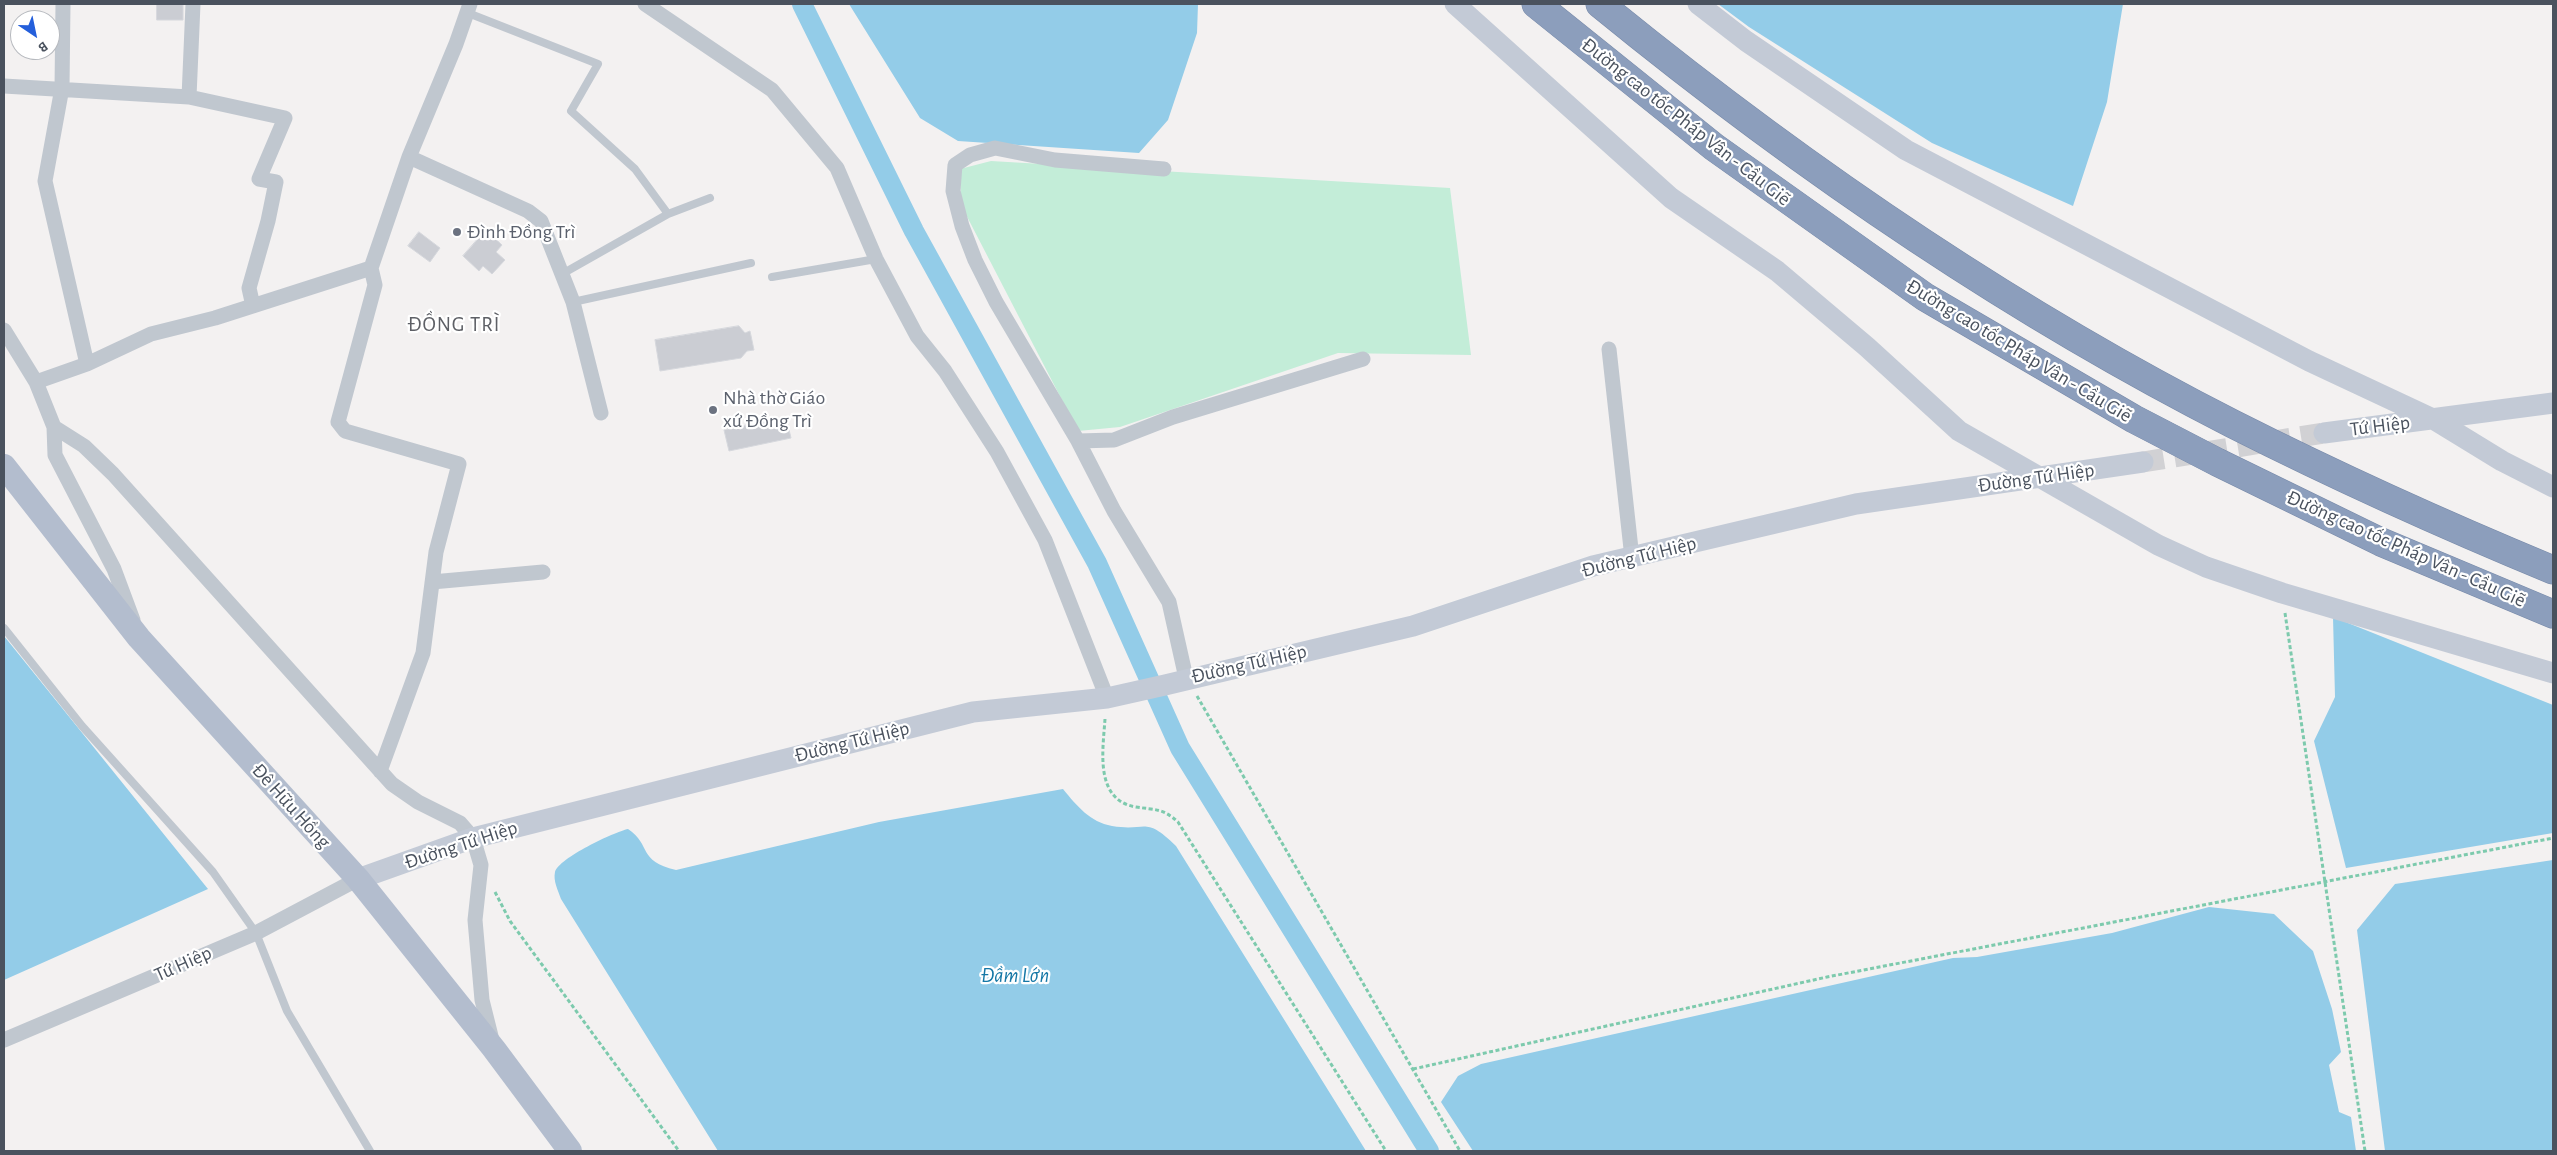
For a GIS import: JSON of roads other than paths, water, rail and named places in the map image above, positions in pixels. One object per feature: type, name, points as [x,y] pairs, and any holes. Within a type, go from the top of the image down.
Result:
[{"type":"highway","name":"Đường cao tốc Pháp Vân - Cầu Giẽ","points":[[1536,4],[1714,148],[1925,297],[2134,419],[2209,458],[2381,542],[2553,614]]},
{"type":"highway","name":"Đường cao tốc Pháp Vân - Cầu Giẽ","points":[[1600,4],[1684,72],[1800,159],[1932,249],[2064,330],[2232,423],[2418,514],[2553,570]]},
{"type":"main road","name":"Đê Hữu Hồng","points":[[4,466],[139,638],[358,879],[494,1049],[570,1151]]},
{"type":"street","points":[[63,4],[62,88],[44,181],[87,364]]},
{"type":"street","points":[[189,96],[193,4]]},
{"type":"street","points":[[645,4],[772,90],[837,168],[876,259],[917,336],[945,371],[997,452],[1045,540],[1113,696]]},
{"type":"street","points":[[1455,4],[1671,198],[1777,271],[1867,347],[1958,432],[2158,545],[2206,567],[2282,593],[2553,673]]},
{"type":"street","points":[[1698,4],[1746,42],[1906,150],[2309,361],[2436,420],[2502,461],[2553,487]]},
{"type":"street","points":[[380,771],[423,653],[436,552],[459,464],[345,430],[338,422],[375,285],[371,268],[409,156],[469,8]]},
{"type":"street","points":[[4,86],[189,96],[285,118],[259,179],[276,182],[268,221],[248,288],[253,306]]},
{"type":"street","points":[[1164,169],[1055,160],[995,148],[970,155],[954,165],[953,191],[962,226],[975,260],[996,302],[1078,441],[1114,511],[1169,602],[1186,678]]},
{"type":"street","points":[[409,156],[528,211],[541,221],[573,302],[601,413]]},
{"type":"street","points":[[36,382],[87,364],[151,334],[253,306],[371,268]]},
{"type":"street","points":[[4,330],[36,382],[54,427],[56,455],[114,568],[139,638]]},
{"type":"street","points":[[1609,349],[1632,558]]},
{"type":"street","points":[[1078,441],[1114,440],[1173,417],[1363,358]]},
{"type":"street","points":[[2436,420],[2553,403]]},
{"type":"street","name":"Tứ Hiệp","points":[[2324,433],[2436,420]]},
{"type":"street","points":[[54,427],[84,446],[112,474],[392,784],[418,802],[460,823],[473,838],[481,865],[475,920],[482,1000],[494,1049]]},
{"type":"street","name":"Đường Tứ Hiệp","points":[[358,879],[473,838],[973,712],[1113,696],[1165,685],[1186,678],[1413,626],[1593,566],[1856,504],[2143,462]]},
{"type":"street","points":[[432,582],[543,572]]},
{"type":"street","name":"Tứ Hiệp","points":[[4,1040],[256,933],[358,879]]},
{"type":"lane","points":[[469,8],[598,64],[571,111],[634,169],[668,214]]},
{"type":"lane","points":[[562,274],[668,214],[710,198]]},
{"type":"lane","points":[[772,277],[876,259]]},
{"type":"lane","points":[[573,302],[751,263]]},
{"type":"lane","points":[[4,628],[82,726],[213,872],[256,933],[287,1010],[370,1151]]},
{"type":"water","points":[[849,4],[1198,4],[1197,33],[1168,120],[1139,153],[958,141],[920,118]]},
{"type":"water","points":[[1718,4],[2123,4],[2107,102],[2073,206],[1932,143],[1749,27]]},
{"type":"water","points":[[2333,617],[2553,705],[2553,833],[2346,868],[2314,741],[2335,697]]},
{"type":"water","points":[[4,636],[208,889],[4,980]]},
{"type":"water","name":"Đầm Lớn","points":[[1063,789],[1079,807],[1097,821],[1112,826],[1151,828],[1166,836],[1176,846],[1366,1151],[718,1151],[561,899],[555,882],[555,872],[566,860],[600,840],[628,829],[640,841],[646,852],[655,862],[676,870],[879,822]]},
{"type":"water","points":[[2553,860],[2553,1151],[2385,1151],[2357,930],[2395,884]]},
{"type":"water","points":[[2209,907],[2274,914],[2313,951],[2332,1009],[2341,1052],[2329,1065],[2339,1112],[2351,1117],[2356,1151],[1473,1151],[1441,1102],[1458,1076],[1481,1064],[1953,958],[1977,957],[2112,933]]},
{"type":"waterway","points":[[802,4],[914,231],[1097,563],[1180,748],[1429,1151]]},
{"type":"tunnel","points":[[2143,462],[2324,433]]},
{"type":"place","name":"Đình Đồng Trì","points":[[457,232]]},
{"type":"place","name":"Nhà thờ Giáo xứ Đồng Trì","points":[[713,410]]},
{"type":"district","name":"ĐỒNG TRÌ","points":[[454,325]]}]
